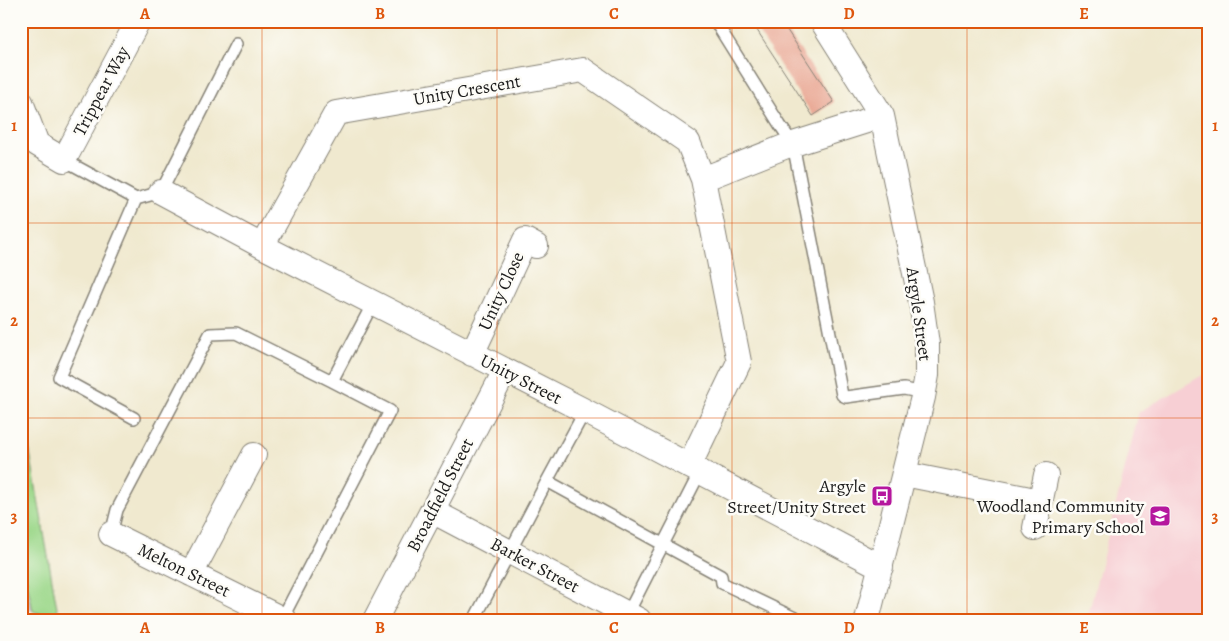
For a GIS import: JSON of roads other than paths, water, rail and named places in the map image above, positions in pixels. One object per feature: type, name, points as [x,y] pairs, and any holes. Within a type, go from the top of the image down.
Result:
[{"type":"street","name":"Trippear Way","points":[[64,160],[138,21]]},
{"type":"street","name":"Argyle Street","points":[[822,21],[882,116],[921,302],[927,344],[927,375],[924,393],[868,620]]},
{"type":"street","name":"Unity Crescent","points":[[262,246],[336,113],[583,70],[688,142],[703,179],[739,362],[695,469]]},
{"type":"street","points":[[21,102],[37,144],[64,160]]},
{"type":"street","points":[[703,179],[793,144],[882,116]]},
{"type":"street","name":"Unity Street","points":[[161,192],[262,246],[584,410],[881,567]]},
{"type":"street","name":"Unity Close","points":[[472,354],[525,240],[536,246]]},
{"type":"street","name":"Broadfield Street","points":[[375,620],[505,370]]},
{"type":"street","points":[[191,574],[254,455]]},
{"type":"street","points":[[904,474],[1040,501]]},
{"type":"street","points":[[1035,528],[1046,475]]},
{"type":"street","name":"Barker Street","points":[[432,511],[631,618]]},
{"type":"street","name":"Melton Street","points":[[111,534],[276,618]]},
{"type":"lane","points":[[715,21],[793,144],[842,395],[846,397],[904,389],[924,393]]},
{"type":"lane","points":[[64,160],[136,199],[161,192],[236,44]]},
{"type":"lane","points":[[134,418],[59,377],[136,199]]},
{"type":"lane","points":[[332,381],[373,303]]},
{"type":"lane","points":[[111,534],[117,510],[210,334],[236,333],[332,381],[390,411],[276,618]]},
{"type":"lane","points":[[474,620],[584,410]]},
{"type":"lane","points":[[631,618],[695,469]]},
{"type":"lane","points":[[547,481],[721,576],[722,582],[799,620]]},
{"type":"railway","points":[[21,598],[25,620]]},
{"type":"place","name":"Argyle Street/Unity Street","points":[[882,496]]},
{"type":"place","name":"Woodland Community Primary School","points":[[1160,516]]}]
